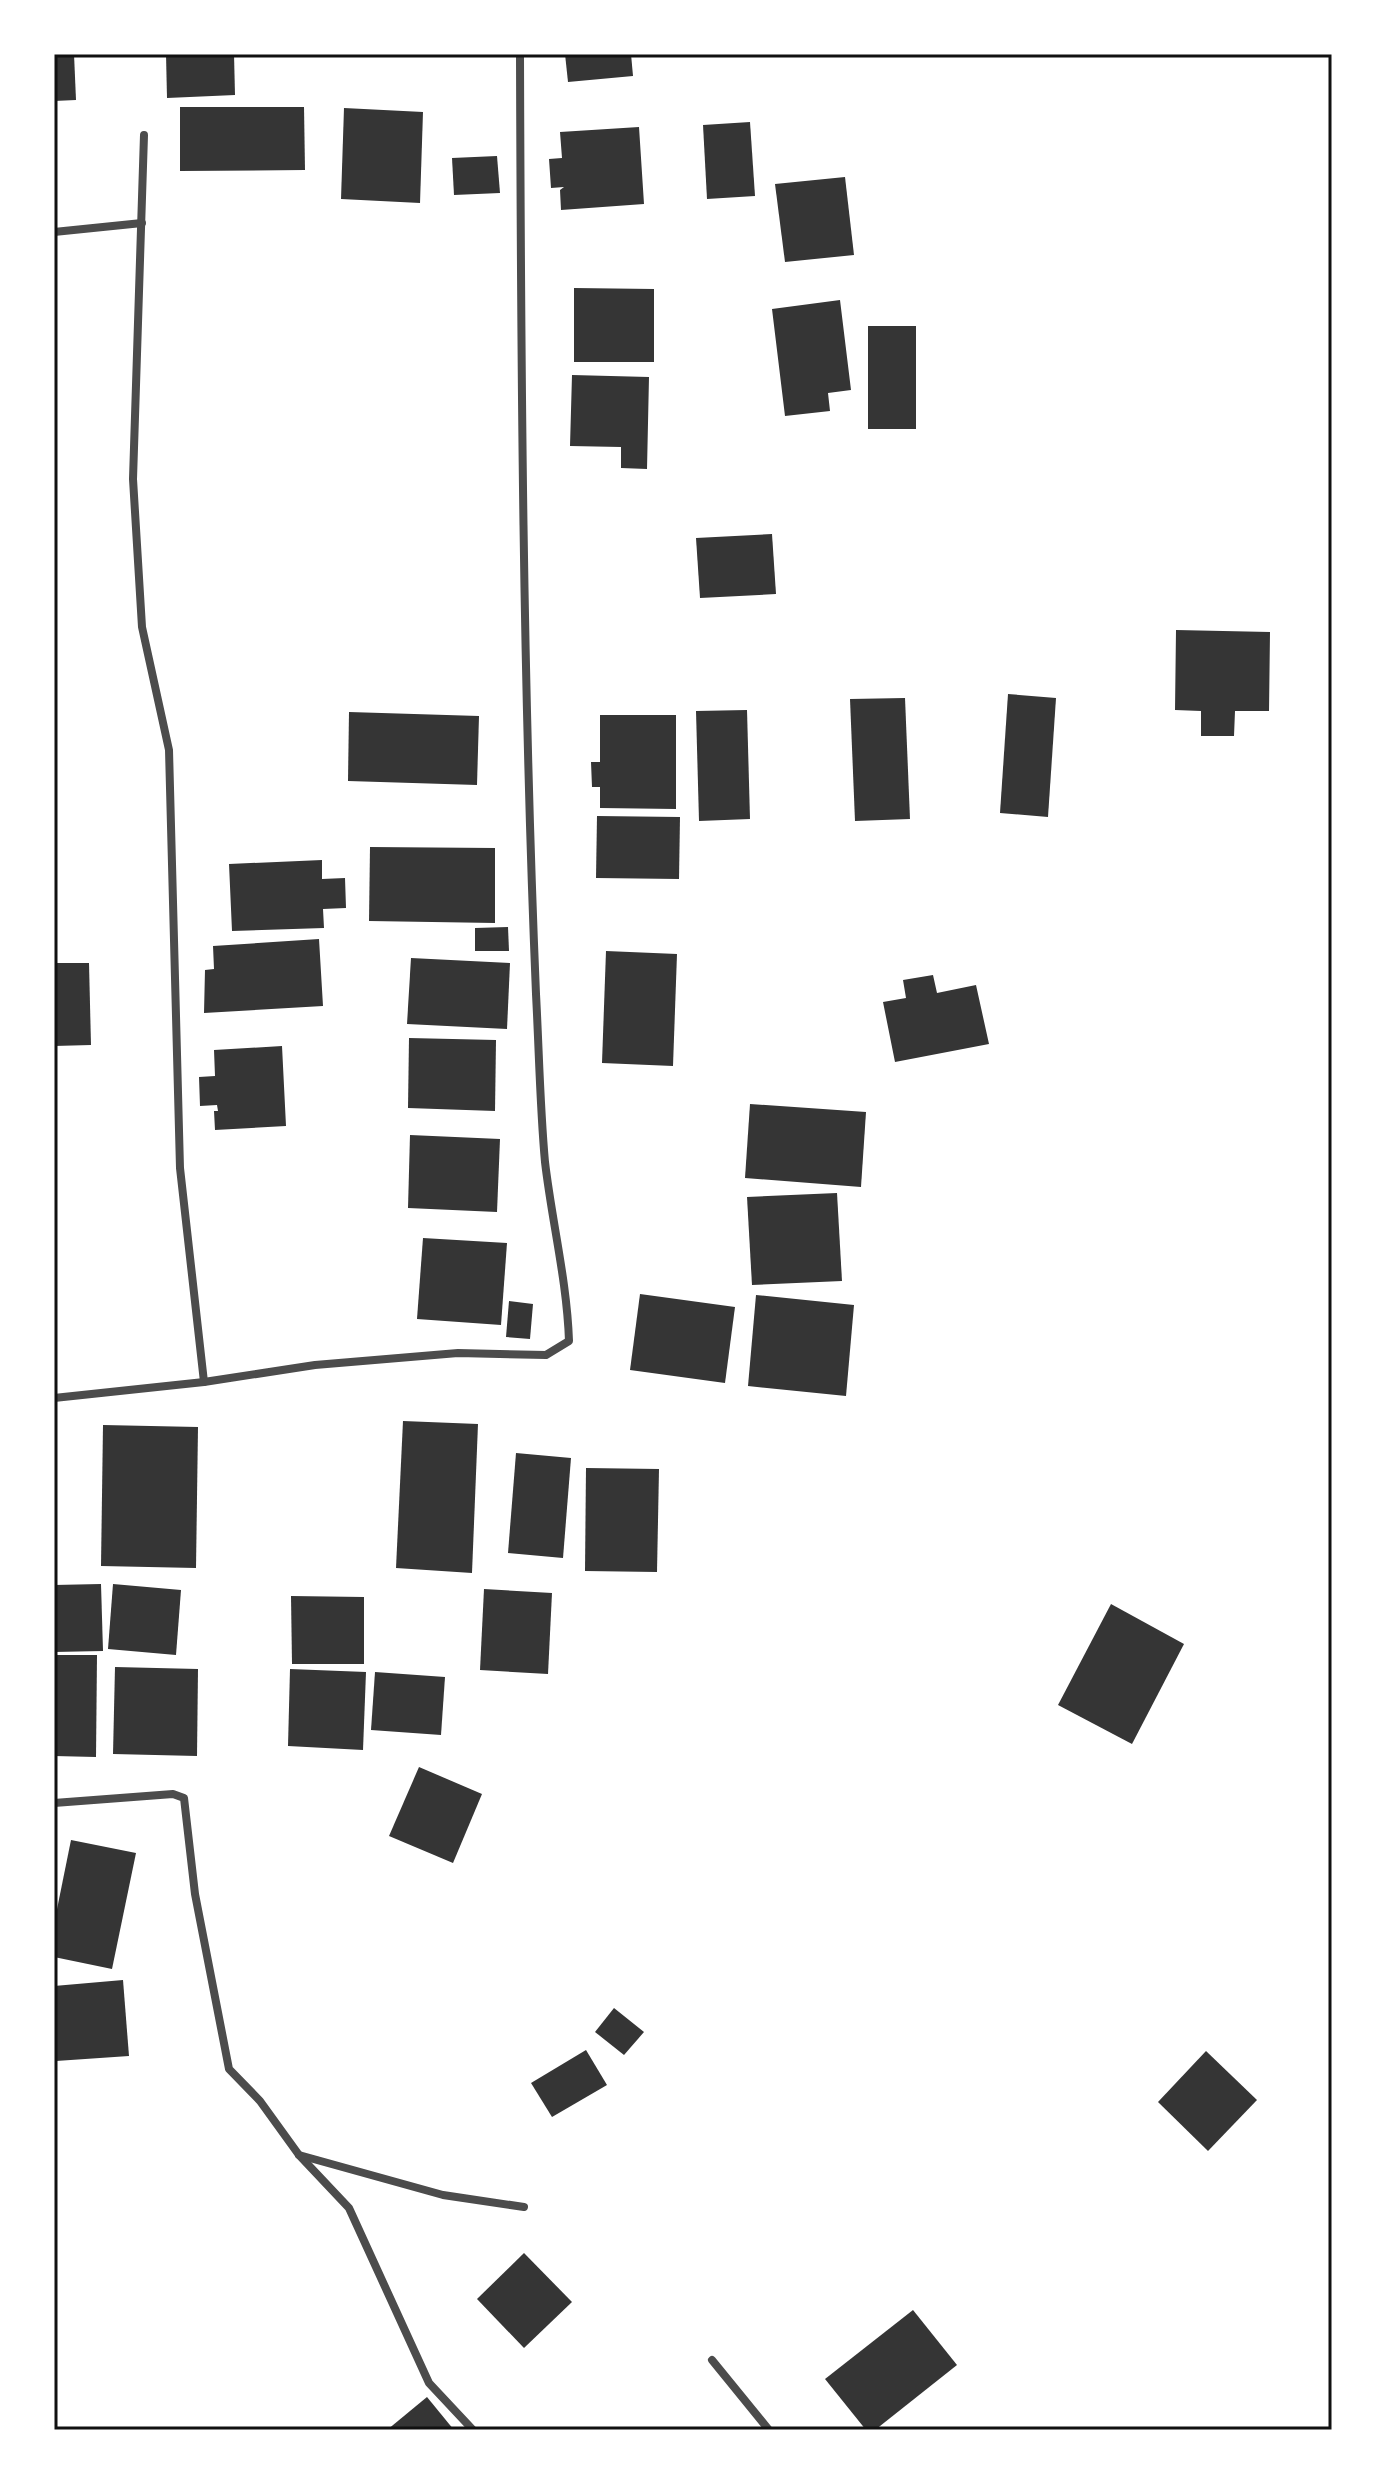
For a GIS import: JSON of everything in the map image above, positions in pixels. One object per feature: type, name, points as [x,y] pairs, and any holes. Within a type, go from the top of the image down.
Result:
[{"type":"street","points":[[54,1398],[204,1382],[315,1365],[458,1353],[546,1355],[569,1341],[567,1295],[558,1261],[545,1160],[536,995],[522,558],[520,56]]},
{"type":"street","points":[[144,135],[133,479],[142,627],[169,750],[180,1168],[204,1382]]},
{"type":"street","points":[[54,232],[142,223]]},
{"type":"street","points":[[54,1803],[173,1794],[184,1798],[195,1894],[229,2069],[260,2101],[299,2155],[349,2208],[429,2383],[473,2430]]},
{"type":"street","points":[[299,2155],[443,2195],[524,2207]]},
{"type":"street","points":[[712,2360],[769,2430]]},
{"type":"building","points":[[54,54],[74,54],[76,100],[54,101]]},
{"type":"building","points":[[166,54],[234,54],[235,95],[167,98]]},
{"type":"building","points":[[565,54],[631,54],[633,76],[568,82]]},
{"type":"building","points":[[180,107],[304,107],[305,170],[180,171]]},
{"type":"building","points":[[344,108],[423,112],[420,203],[341,199]]},
{"type":"building","points":[[750,122],[755,196],[707,199],[703,125]]},
{"type":"building","points":[[639,127],[644,204],[561,210],[560,190],[564,187],[551,188],[549,159],[562,158],[560,132]]},
{"type":"building","points":[[497,156],[500,193],[454,195],[452,158]]},
{"type":"building","points":[[845,177],[854,255],[785,262],[775,184]]},
{"type":"building","points":[[574,288],[654,289],[654,362],[574,362]]},
{"type":"building","points":[[840,300],[851,390],[828,393],[830,411],[785,416],[772,309]]},
{"type":"building","points":[[868,326],[916,326],[916,429],[868,429]]},
{"type":"building","points":[[572,375],[649,377],[647,469],[621,468],[621,447],[570,446]]},
{"type":"building","points":[[772,534],[776,594],[700,598],[696,538]]},
{"type":"building","points":[[1176,630],[1270,632],[1269,711],[1235,711],[1234,736],[1201,736],[1201,711],[1175,710]]},
{"type":"building","points":[[1008,694],[1056,698],[1048,817],[1000,813]]},
{"type":"building","points":[[905,698],[910,819],[855,821],[850,699]]},
{"type":"building","points":[[747,710],[750,819],[699,821],[696,711]]},
{"type":"building","points":[[349,712],[479,716],[477,785],[348,781]]},
{"type":"building","points":[[600,715],[676,715],[676,809],[600,808],[600,787],[592,787],[591,762],[600,762]]},
{"type":"building","points":[[597,816],[680,817],[679,879],[596,878]]},
{"type":"building","points":[[370,847],[495,848],[495,923],[369,921]]},
{"type":"building","points":[[322,860],[322,879],[345,878],[346,908],[323,909],[324,928],[232,931],[229,864]]},
{"type":"building","points":[[508,927],[509,951],[475,951],[475,928]]},
{"type":"building","points":[[319,939],[323,1006],[204,1013],[205,970],[214,969],[213,946]]},
{"type":"building","points":[[606,951],[677,954],[673,1066],[602,1063]]},
{"type":"building","points":[[411,958],[510,963],[507,1029],[407,1024]]},
{"type":"building","points":[[54,963],[89,963],[91,1045],[54,1046]]},
{"type":"building","points":[[933,975],[937,993],[976,985],[989,1044],[895,1062],[883,1002],[906,998],[903,980]]},
{"type":"building","points":[[409,1038],[496,1040],[495,1111],[408,1108]]},
{"type":"building","points":[[282,1046],[286,1126],[215,1130],[214,1111],[218,1111],[217,1105],[200,1106],[199,1077],[215,1076],[214,1050]]},
{"type":"building","points":[[750,1104],[866,1112],[861,1187],[745,1178]]},
{"type":"building","points":[[410,1135],[500,1139],[497,1212],[408,1208]]},
{"type":"building","points":[[837,1193],[842,1281],[752,1285],[747,1197]]},
{"type":"building","points":[[423,1238],[507,1243],[501,1325],[417,1319]]},
{"type":"building","points":[[640,1294],[735,1307],[725,1383],[630,1370]]},
{"type":"building","points":[[756,1295],[854,1305],[846,1396],[748,1386]]},
{"type":"building","points":[[509,1301],[533,1304],[530,1339],[506,1337]]},
{"type":"building","points":[[403,1421],[478,1424],[472,1573],[396,1568]]},
{"type":"building","points":[[103,1425],[198,1427],[196,1568],[101,1566]]},
{"type":"building","points":[[516,1453],[571,1458],[563,1558],[508,1553]]},
{"type":"building","points":[[586,1468],[659,1469],[657,1572],[585,1571]]},
{"type":"building","points":[[101,1584],[103,1651],[54,1652],[54,1585]]},
{"type":"building","points":[[113,1584],[181,1590],[176,1655],[108,1649]]},
{"type":"building","points":[[484,1589],[552,1593],[548,1674],[480,1670]]},
{"type":"building","points":[[291,1596],[364,1597],[364,1664],[292,1664]]},
{"type":"building","points":[[1111,1604],[1184,1644],[1132,1744],[1058,1705]]},
{"type":"building","points":[[54,1655],[97,1655],[96,1757],[54,1756]]},
{"type":"building","points":[[115,1667],[198,1669],[197,1756],[113,1754]]},
{"type":"building","points":[[290,1669],[366,1672],[363,1750],[288,1746]]},
{"type":"building","points":[[375,1672],[445,1677],[441,1735],[371,1730]]},
{"type":"building","points":[[419,1767],[482,1794],[453,1863],[389,1836]]},
{"type":"building","points":[[71,1840],[136,1853],[112,1969],[54,1957],[54,1924]]},
{"type":"building","points":[[123,1980],[129,2056],[56,2061],[54,1986]]},
{"type":"building","points":[[614,2008],[644,2032],[624,2055],[595,2032]]},
{"type":"building","points":[[586,2050],[607,2085],[552,2117],[531,2083]]},
{"type":"building","points":[[1206,2051],[1257,2100],[1208,2151],[1158,2102]]},
{"type":"building","points":[[524,2253],[572,2302],[524,2348],[477,2299]]},
{"type":"building","points":[[913,2310],[957,2365],[875,2430],[866,2430],[825,2379]]},
{"type":"building","points":[[427,2397],[454,2430],[387,2430]]}]
